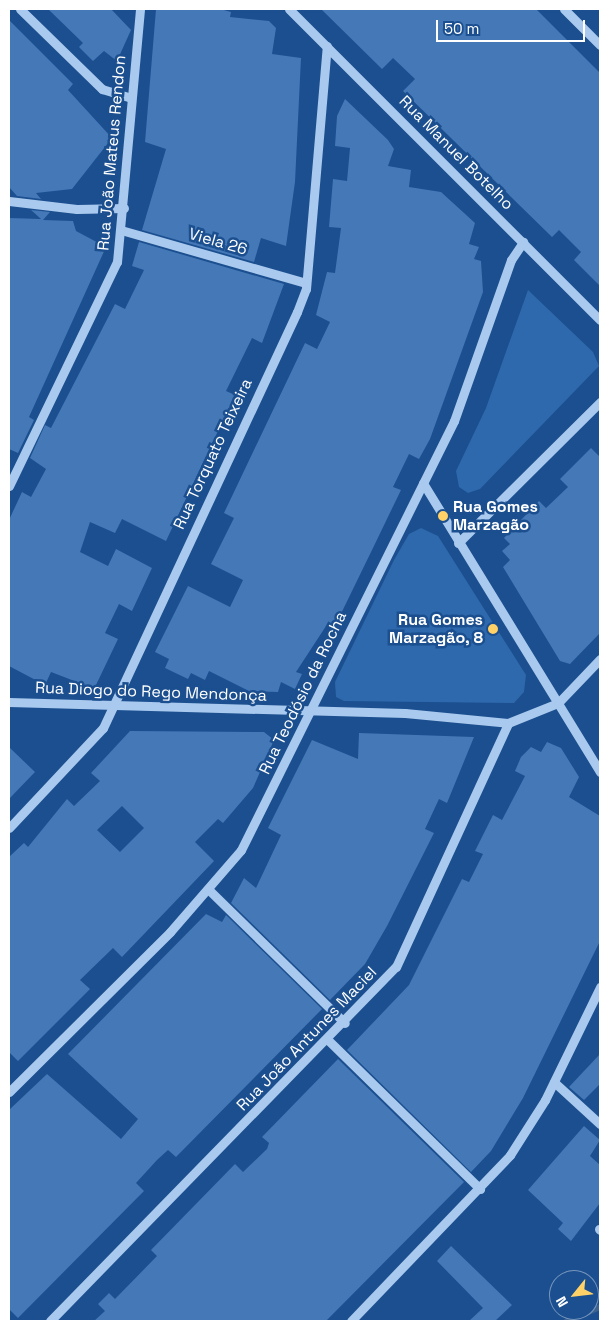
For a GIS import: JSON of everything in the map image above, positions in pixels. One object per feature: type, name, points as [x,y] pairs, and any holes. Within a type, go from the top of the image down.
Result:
[{"type":"street","points":[[20,9],[102,89],[131,98]]},
{"type":"street","name":"Rua João Mateus Rendon","points":[[9,486],[112,277],[124,208],[131,98],[140,9]]},
{"type":"street","name":"Rua Manuel Botelho","points":[[289,9],[600,320]]},
{"type":"street","points":[[564,9],[600,45]]},
{"type":"street","name":"Rua Torquato Teixeira","points":[[9,828],[103,728],[297,312],[306,283],[327,46]]},
{"type":"street","points":[[9,201],[77,209],[124,208]]},
{"type":"street","name":"Viela 26","points":[[121,230],[306,283]]},
{"type":"street","name":"Rua Teodósio da Rocha","points":[[9,1092],[209,890],[241,850],[454,421],[511,260],[523,242]]},
{"type":"street","points":[[458,543],[600,402]]},
{"type":"street","points":[[423,483],[600,772]]},
{"type":"street","points":[[558,703],[600,659]]},
{"type":"street","name":"Rua Diogo do Rego Mendonça","points":[[9,702],[111,708],[310,713],[405,713],[508,723],[558,703]]},
{"type":"street","name":"Rua João Antunes Maciel","points":[[50,1321],[385,982],[410,942],[508,723]]},
{"type":"street","points":[[209,890],[345,1023]]},
{"type":"street","points":[[351,1321],[480,1189],[510,1155],[554,1082],[600,987]]},
{"type":"street","points":[[328,1040],[480,1189]]},
{"type":"street","points":[[554,1082],[600,1124]]},
{"type":"shaded area","points":[[528,290],[593,352],[599,366],[480,489],[468,493],[459,487],[456,471],[486,408]]},
{"type":"shaded area","points":[[421,528],[438,536],[526,675],[524,692],[514,703],[344,701],[336,697],[335,682],[394,560],[409,534]]},
{"type":"building","points":[[48,9],[111,9],[131,30],[117,61],[104,51],[93,61],[79,47],[83,43]]},
{"type":"building","points":[[156,9],[220,9],[231,12],[230,17],[269,21],[276,28],[272,54],[301,58],[295,182],[286,246],[261,238],[254,262],[142,230],[166,149],[145,142]]},
{"type":"building","points":[[321,9],[536,9],[600,73],[600,286],[574,260],[581,252],[559,230],[552,237],[403,91],[415,79],[393,58],[382,69]]},
{"type":"building","points":[[9,20],[73,84],[68,90],[112,138],[72,189],[36,193],[41,199],[17,196],[9,187]]},
{"type":"building","points":[[345,99],[388,140],[394,149],[388,166],[411,170],[409,187],[441,192],[475,223],[469,244],[479,247],[474,259],[481,261],[483,292],[430,439],[419,459],[409,454],[393,487],[401,490],[372,550],[335,626],[328,623],[296,672],[302,674],[295,689],[281,682],[278,692],[249,691],[209,671],[205,680],[191,673],[188,679],[165,668],[169,659],[155,652],[188,586],[230,607],[243,580],[211,564],[234,518],[224,513],[305,343],[317,349],[330,322],[316,315],[327,272],[335,273],[341,228],[329,227],[333,179],[347,181],[350,148],[335,146],[337,116]]},
{"type":"building","points":[[31,210],[50,212],[43,220],[73,221],[76,231],[106,247],[29,417],[34,420],[18,453],[9,449],[9,218],[41,219]]},
{"type":"building","points":[[139,242],[284,284],[262,343],[252,338],[226,391],[235,395],[166,541],[122,519],[115,533],[90,522],[80,552],[108,566],[116,549],[152,568],[132,611],[119,604],[105,633],[118,639],[96,685],[90,687],[51,672],[45,685],[9,666],[9,520],[22,492],[31,497],[46,469],[30,458],[45,425],[51,428],[115,304],[125,309],[144,270],[132,266]]},
{"type":"building","points":[[591,448],[600,457],[600,633],[570,664],[560,661],[503,567],[510,560],[502,551],[510,544],[504,538],[539,501],[546,508],[568,487],[560,479]]},
{"type":"building","points":[[130,731],[264,732],[274,740],[253,788],[223,823],[218,819],[195,842],[214,861],[122,957],[113,948],[80,980],[90,989],[18,1061],[9,1052],[9,857],[24,843],[28,847],[67,799],[74,806],[100,781],[91,773]],"holes":[[[122,806],[144,828],[120,852],[97,830]]]},
{"type":"building","points":[[359,733],[474,737],[447,803],[439,799],[425,829],[434,833],[387,926],[365,964],[330,1000],[231,903],[244,878],[256,888],[281,835],[268,828],[312,740],[358,759]]},
{"type":"building","points":[[547,742],[561,748],[579,777],[569,797],[600,816],[600,941],[523,1098],[491,1151],[471,1172],[347,1050],[409,985],[462,879],[469,882],[483,854],[475,851],[493,815],[502,820],[525,776],[515,771],[521,757],[531,747],[541,752]]},
{"type":"building","points":[[9,747],[35,772],[9,799]]},
{"type":"building","points":[[206,914],[222,922],[226,915],[322,1009],[176,1157],[168,1150],[157,1160],[136,1183],[144,1191],[18,1318],[9,1309],[9,1110],[47,1074],[121,1139],[138,1119],[68,1054]]},
{"type":"building","points":[[600,1054],[600,1084],[584,1100],[569,1087]]},
{"type":"building","points":[[338,1059],[464,1182],[326,1321],[94,1321],[105,1311],[98,1304],[109,1293],[115,1299],[157,1256],[151,1250],[235,1164],[243,1172],[267,1149],[269,1143],[262,1137]]},
{"type":"building","points":[[584,1126],[600,1140],[590,1156],[600,1165],[600,1203],[571,1241],[558,1229],[563,1223],[528,1190]]},
{"type":"building","points":[[451,1246],[512,1305],[495,1321],[469,1321],[483,1308],[437,1261]]},
{"type":"waterway","points":[[567,1321],[600,1307]]},
{"type":"place","name":"Rua Gomes Marzagão","points":[[443,516]]},
{"type":"place","name":"Rua Gomes Marzagão, 8","points":[[493,629]]}]
